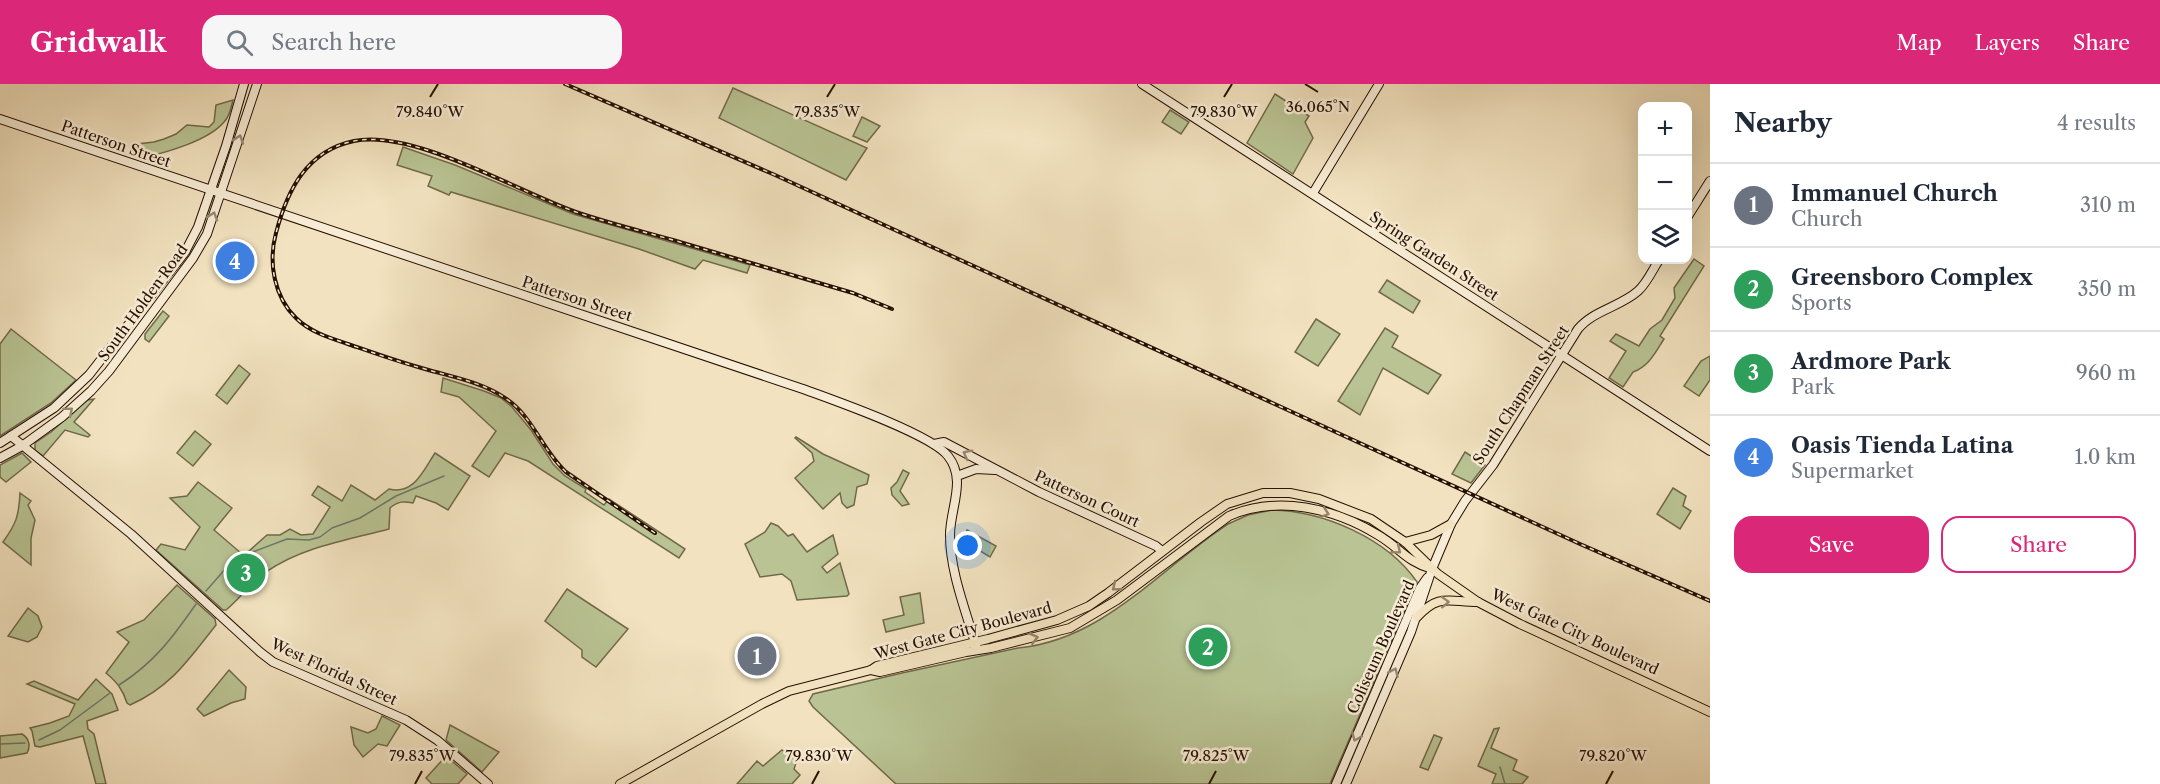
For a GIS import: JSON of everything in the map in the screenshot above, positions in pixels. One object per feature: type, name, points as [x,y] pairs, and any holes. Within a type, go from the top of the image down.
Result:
[{"type":"main road","name":"South Holden Road","points":[[0,443],[54,408],[87,377],[126,330],[190,245],[244,84]]},
{"type":"main road","name":"South Holden Road","points":[[0,458],[22,446],[62,417],[100,381],[186,268],[207,234],[257,84]]},
{"type":"main road","name":"Spring Garden Street","points":[[1142,84],[1710,451]]},
{"type":"main road","points":[[1313,193],[1379,84]]},
{"type":"main road","name":"Patterson Street","points":[[0,119],[220,195],[803,388],[871,415],[934,444],[947,454],[957,476]]},
{"type":"main road","points":[[1692,210],[1710,181]]},
{"type":"main road","points":[[186,268],[184,263],[190,245]]},
{"type":"main road","name":"South Chapman Street","points":[[1432,570],[1451,525],[1465,501],[1490,469],[1578,329],[1589,318],[1640,290],[1656,264]]},
{"type":"main road","name":"West Florida Street","points":[[11,436],[130,534],[273,662],[406,720],[437,740],[488,784]]},
{"type":"main road","name":"Patterson Court","points":[[934,444],[944,442],[1162,551]]},
{"type":"main road","name":"Patterson Court","points":[[957,476],[981,468],[999,471]]},
{"type":"main road","points":[[957,476],[957,490],[950,526],[951,546],[976,646]]},
{"type":"main road","name":"West Gate City Boulevard","points":[[620,784],[767,701],[789,692],[871,670],[880,672],[976,646],[1089,606],[1196,525],[1227,504],[1247,497],[1274,492],[1299,494],[1319,499],[1371,519],[1406,542],[1422,556],[1432,570]]},
{"type":"main road","points":[[1278,504],[1280,498],[1291,499],[1299,494]]},
{"type":"main road","points":[[1216,525],[1247,497]]},
{"type":"main road","name":"West Gate City Boulevard","points":[[976,646],[1070,628],[1100,611],[1216,525],[1247,509],[1278,504],[1302,506],[1363,528],[1389,543],[1416,565],[1432,570],[1478,602],[1520,624],[1710,712]]},
{"type":"main road","points":[[1169,562],[1172,552],[1190,536],[1196,525]]},
{"type":"main road","points":[[1406,542],[1437,533],[1451,525]]},
{"type":"main road","points":[[1131,589],[1142,576],[1163,559],[1162,551]]},
{"type":"main road","name":"Coliseum Boulevard","points":[[1346,784],[1417,617],[1432,570]]},
{"type":"main road","name":"Coliseum Boulevard","points":[[1336,784],[1420,588],[1432,570]]},
{"type":"main road","points":[[1417,617],[1431,604],[1442,600],[1478,602]]},
{"type":"green space","points":[[733,88],[867,148],[846,180],[719,118]]},
{"type":"green space","points":[[1275,94],[1309,116],[1305,122],[1313,138],[1293,174],[1247,143]]},
{"type":"green space","points":[[233,100],[229,115],[224,122],[208,135],[175,149],[143,158],[136,149],[137,144],[164,139],[176,134],[187,125],[209,127],[214,122],[216,105]]},
{"type":"green space","points":[[1170,110],[1189,122],[1181,134],[1162,122]]},
{"type":"green space","points":[[862,117],[880,126],[867,142],[853,136]]},
{"type":"green space","points":[[403,147],[455,165],[573,214],[750,265],[747,273],[703,260],[695,269],[639,249],[451,192],[449,195],[428,186],[432,176],[397,165]]},
{"type":"green space","points":[[1694,259],[1704,266],[1660,336],[1664,339],[1651,358],[1633,372],[1623,387],[1609,378],[1626,351],[1610,341],[1616,334],[1639,346],[1650,329],[1662,320],[1675,298],[1674,288]]},
{"type":"green space","points":[[1387,280],[1420,301],[1413,313],[1379,292]]},
{"type":"green space","points":[[163,311],[169,316],[149,342],[145,339],[145,334]]},
{"type":"green space","points":[[1316,319],[1340,334],[1318,366],[1295,352]]},
{"type":"green space","points":[[1385,328],[1398,336],[1392,347],[1441,375],[1428,394],[1383,368],[1360,415],[1338,401]]},
{"type":"green space","points":[[11,329],[76,380],[51,403],[0,436],[0,344]]},
{"type":"green space","points":[[1710,356],[1710,380],[1699,396],[1684,386],[1701,361]]},
{"type":"green space","points":[[239,365],[250,374],[227,404],[216,395]]},
{"type":"green space","points":[[443,378],[501,398],[512,407],[531,430],[553,464],[565,476],[586,489],[585,492],[604,505],[609,499],[685,549],[679,558],[528,461],[505,453],[489,477],[472,466],[496,431],[459,397],[441,392]]},
{"type":"green space","points":[[94,399],[74,422],[90,435],[88,437],[65,430],[43,456],[35,450],[35,443],[87,400]]},
{"type":"green space","points":[[195,431],[211,444],[193,466],[177,453]]},
{"type":"green space","points":[[796,437],[823,454],[869,475],[867,484],[857,487],[854,505],[847,508],[842,503],[840,493],[823,509],[795,478],[814,461],[812,453]]},
{"type":"green space","points":[[1465,452],[1485,465],[1471,483],[1452,474]]},
{"type":"green space","points":[[22,453],[31,462],[6,482],[0,477],[0,465]]},
{"type":"green space","points":[[435,453],[470,476],[448,510],[416,496],[413,503],[396,504],[390,508],[389,529],[325,545],[294,556],[260,576],[226,610],[223,610],[156,550],[161,544],[185,550],[200,527],[170,498],[187,496],[198,482],[232,508],[214,530],[242,554],[249,551],[267,535],[280,535],[290,529],[301,535],[313,534],[330,507],[312,495],[318,486],[342,501],[351,485],[375,500],[389,489],[398,490],[411,485],[422,474]]},
{"type":"green space","points":[[903,470],[909,473],[900,491],[909,504],[902,506],[892,495],[891,488]]},
{"type":"green space","points":[[1673,488],[1686,496],[1683,506],[1691,511],[1680,529],[1657,514]]},
{"type":"green space","points":[[20,493],[31,501],[28,505],[35,520],[31,538],[31,565],[3,542],[16,519]]},
{"type":"green space","points":[[1272,510],[1312,515],[1352,530],[1389,552],[1417,582],[1330,784],[896,784],[809,701],[813,694],[1049,642],[1078,631],[1130,600],[1228,524],[1248,515]]},
{"type":"green space","points":[[771,523],[778,526],[788,536],[793,534],[807,552],[833,535],[838,554],[822,567],[827,573],[840,563],[849,594],[797,600],[791,581],[782,574],[760,577],[745,544],[765,532]]},
{"type":"green space","points":[[967,530],[996,546],[990,557],[962,540]]},
{"type":"green space","points":[[177,585],[215,619],[216,625],[188,661],[168,681],[130,705],[119,686],[106,673],[129,642],[117,632],[144,620]]},
{"type":"green space","points":[[567,589],[628,629],[596,667],[582,657],[582,650],[545,621]]},
{"type":"green space","points":[[920,593],[924,623],[886,632],[883,620],[904,615],[900,597]]},
{"type":"green space","points":[[28,608],[38,616],[42,627],[37,637],[28,642],[8,636]]},
{"type":"green space","points":[[229,670],[246,687],[245,699],[204,716],[197,709]]},
{"type":"green space","points":[[96,679],[112,694],[118,710],[87,721],[88,729],[94,734],[106,784],[96,784],[83,736],[40,747],[35,746],[30,728],[69,716],[75,704],[27,684],[34,681],[78,700]]},
{"type":"green space","points":[[382,716],[400,725],[387,746],[378,744],[363,757],[354,745],[351,727],[368,733],[376,729]]},
{"type":"green space","points":[[450,725],[499,752],[482,772],[446,740]]},
{"type":"green space","points":[[1499,728],[1491,748],[1517,760],[1513,770],[1528,777],[1522,784],[1492,784],[1496,774],[1478,766],[1494,729]]},
{"type":"green space","points":[[22,734],[29,742],[27,753],[0,758],[0,736]]},
{"type":"green space","points":[[1434,735],[1442,738],[1428,770],[1420,767]]},
{"type":"green space","points":[[782,750],[797,760],[794,769],[800,775],[792,784],[737,784],[757,761],[763,766]]},
{"type":"green space","points":[[446,756],[467,774],[458,784],[432,784],[426,778]]},
{"type":"waterway","points":[[206,591],[227,567],[250,553],[287,539],[309,540],[320,537],[332,528],[360,518],[396,496],[444,476]]},
{"type":"waterway","points":[[119,685],[143,668],[162,649],[196,604]]},
{"type":"waterway","points":[[39,740],[60,730],[110,693]]},
{"type":"waterway","points":[[0,744],[25,743]]},
{"type":"waterway","points":[[1500,767],[1505,784]]},
{"type":"railway","points":[[565,84],[775,175],[1580,544],[1710,601]]},
{"type":"railway","points":[[655,533],[566,472],[550,454],[523,414],[515,405],[496,392],[467,380],[327,337],[308,327],[288,310],[275,278],[274,244],[286,202],[301,175],[311,163],[337,146],[354,141],[378,140],[406,144],[465,164],[576,212],[853,293],[892,309]]},
{"type":"place","name":"Oasis Tienda Latina","points":[[235,261]]},
{"type":"place","name":"Ardmore Park","points":[[246,573]]},
{"type":"place","name":"Greensboro Complex","points":[[1208,647]]},
{"type":"place","name":"Immanuel Church","points":[[757,656]]}]
